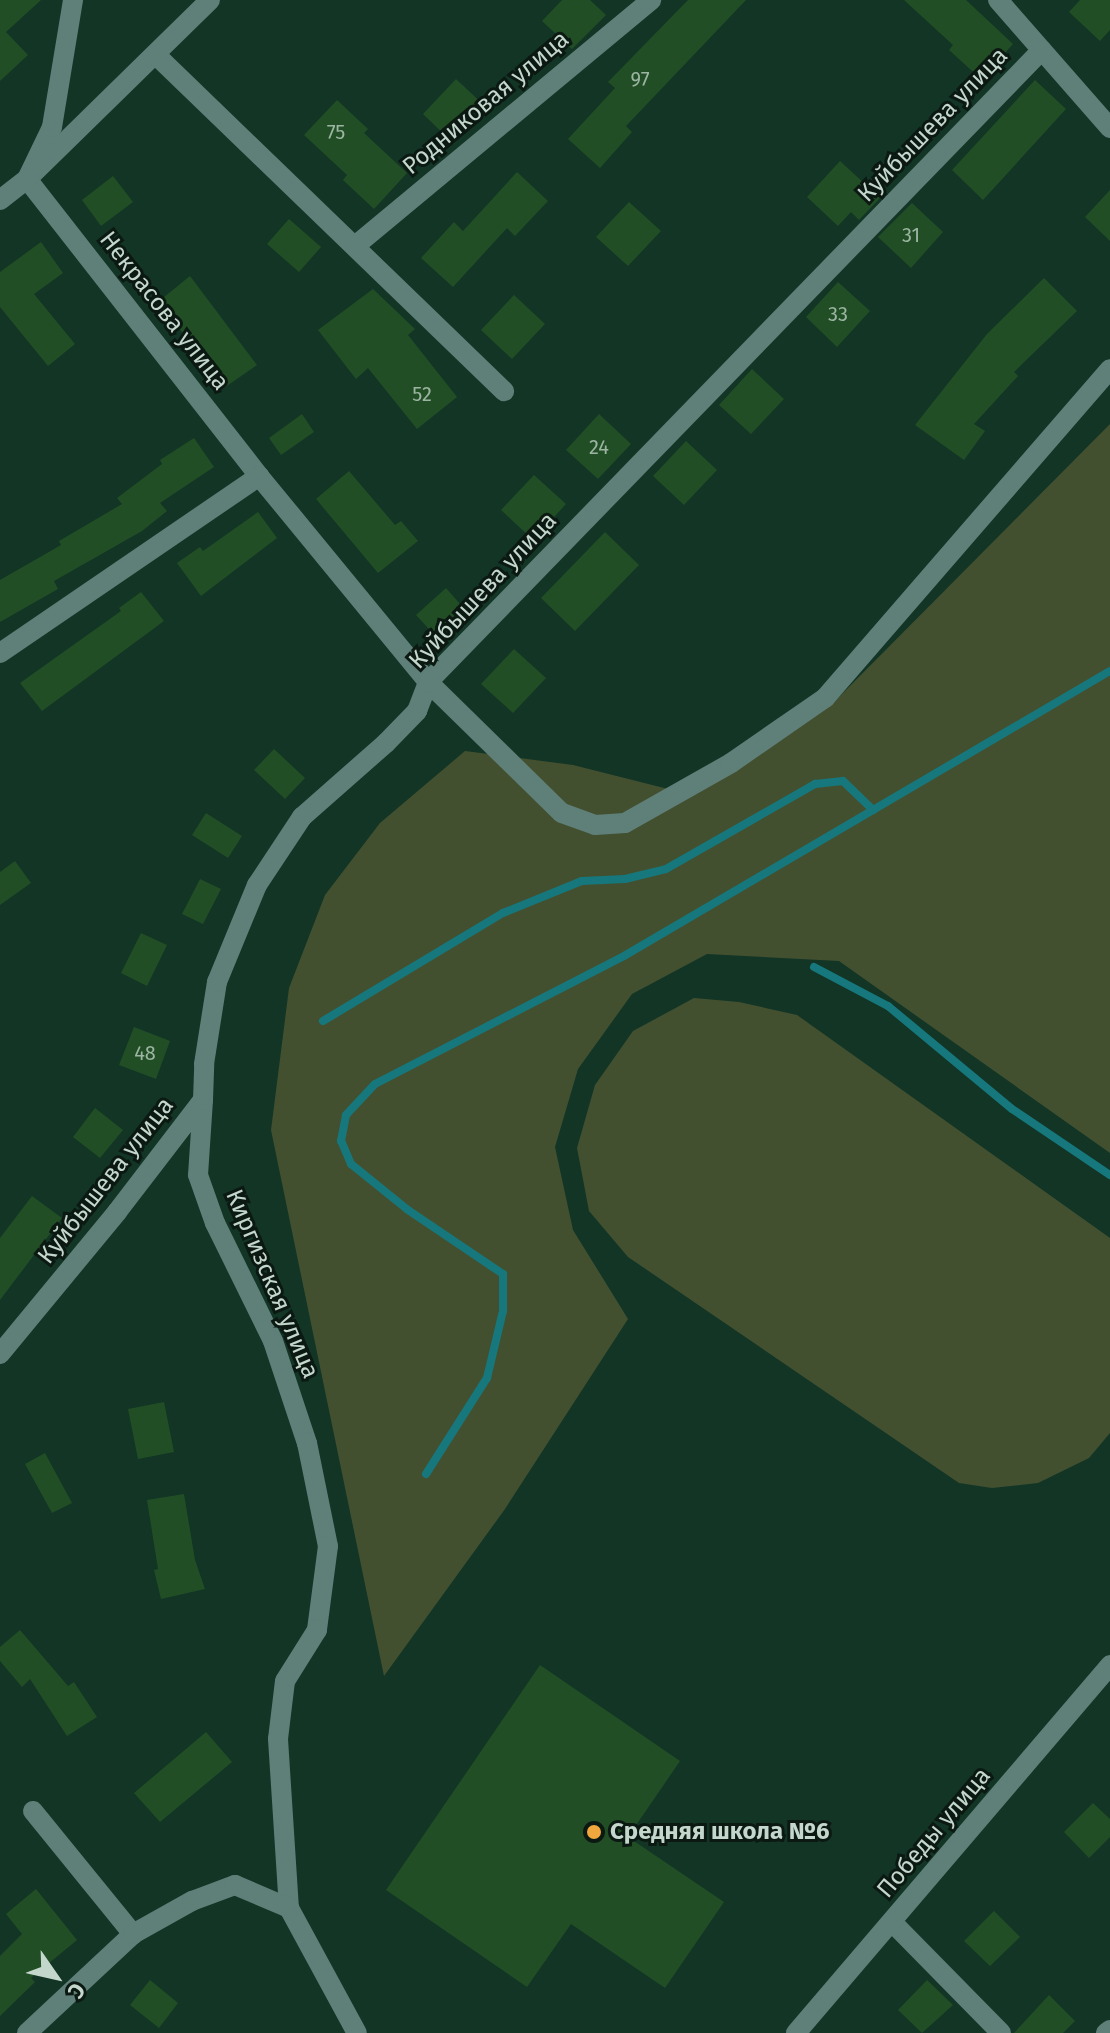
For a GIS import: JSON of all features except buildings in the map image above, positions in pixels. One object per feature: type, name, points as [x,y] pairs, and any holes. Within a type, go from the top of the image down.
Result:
[{"type":"street","points":[[27,179],[52,127],[73,0]]},
{"type":"street","points":[[0,200],[27,179],[210,0]]},
{"type":"street","name":"Родниковая улица","points":[[355,246],[651,0]]},
{"type":"street","name":"Куйбышева улица","points":[[998,0],[1110,128]]},
{"type":"street","name":"Куйбышева улица","points":[[0,1354],[108,1224],[203,1100],[204,1064],[217,982],[257,885],[302,817],[417,711],[428,682],[1042,50]]},
{"type":"street","points":[[156,55],[504,391]]},
{"type":"street","name":"Некрасова улица","points":[[27,179],[259,476],[428,682],[562,813],[595,825],[625,823],[731,763],[825,698],[1110,369]]},
{"type":"street","points":[[0,653],[259,476]]},
{"type":"street","name":"Киргизская улица","points":[[203,1100],[198,1175],[215,1223],[273,1341],[307,1443],[328,1546],[317,1630],[285,1681],[278,1739],[289,1908],[357,2033]]},
{"type":"street","points":[[1108,1666],[1110,1643]]},
{"type":"street","name":"Победы улица","points":[[796,2033],[893,1923],[1108,1666]]},
{"type":"street","points":[[33,1811],[133,1934]]},
{"type":"street","points":[[27,2033],[133,1934],[192,1901],[235,1885],[289,1908]]},
{"type":"street","points":[[893,1923],[1001,2033]]},
{"type":"green space","points":[[1110,424],[1110,1153],[839,961],[707,954],[632,994],[578,1069],[555,1147],[573,1230],[628,1319],[505,1509],[384,1676],[271,1130],[289,988],[325,895],[380,823],[465,751],[573,765],[684,793],[836,700]]},
{"type":"green space","points":[[694,998],[739,1002],[797,1015],[1110,1238],[1110,1433],[1089,1458],[1038,1483],[992,1488],[959,1483],[628,1257],[589,1211],[577,1148],[595,1085],[633,1031]]},
{"type":"waterway","points":[[426,1474],[487,1378],[503,1311],[503,1274],[408,1210],[351,1164],[341,1141],[346,1115],[375,1084],[624,956],[1110,671]]},
{"type":"waterway","points":[[323,1021],[503,913],[582,881],[625,879],[666,869],[815,784],[843,781],[873,810]]},
{"type":"waterway","points":[[814,967],[888,1006],[1012,1109],[1110,1175]]},
{"type":"place","name":"Средняя школа №6","points":[[594,1832]]}]
